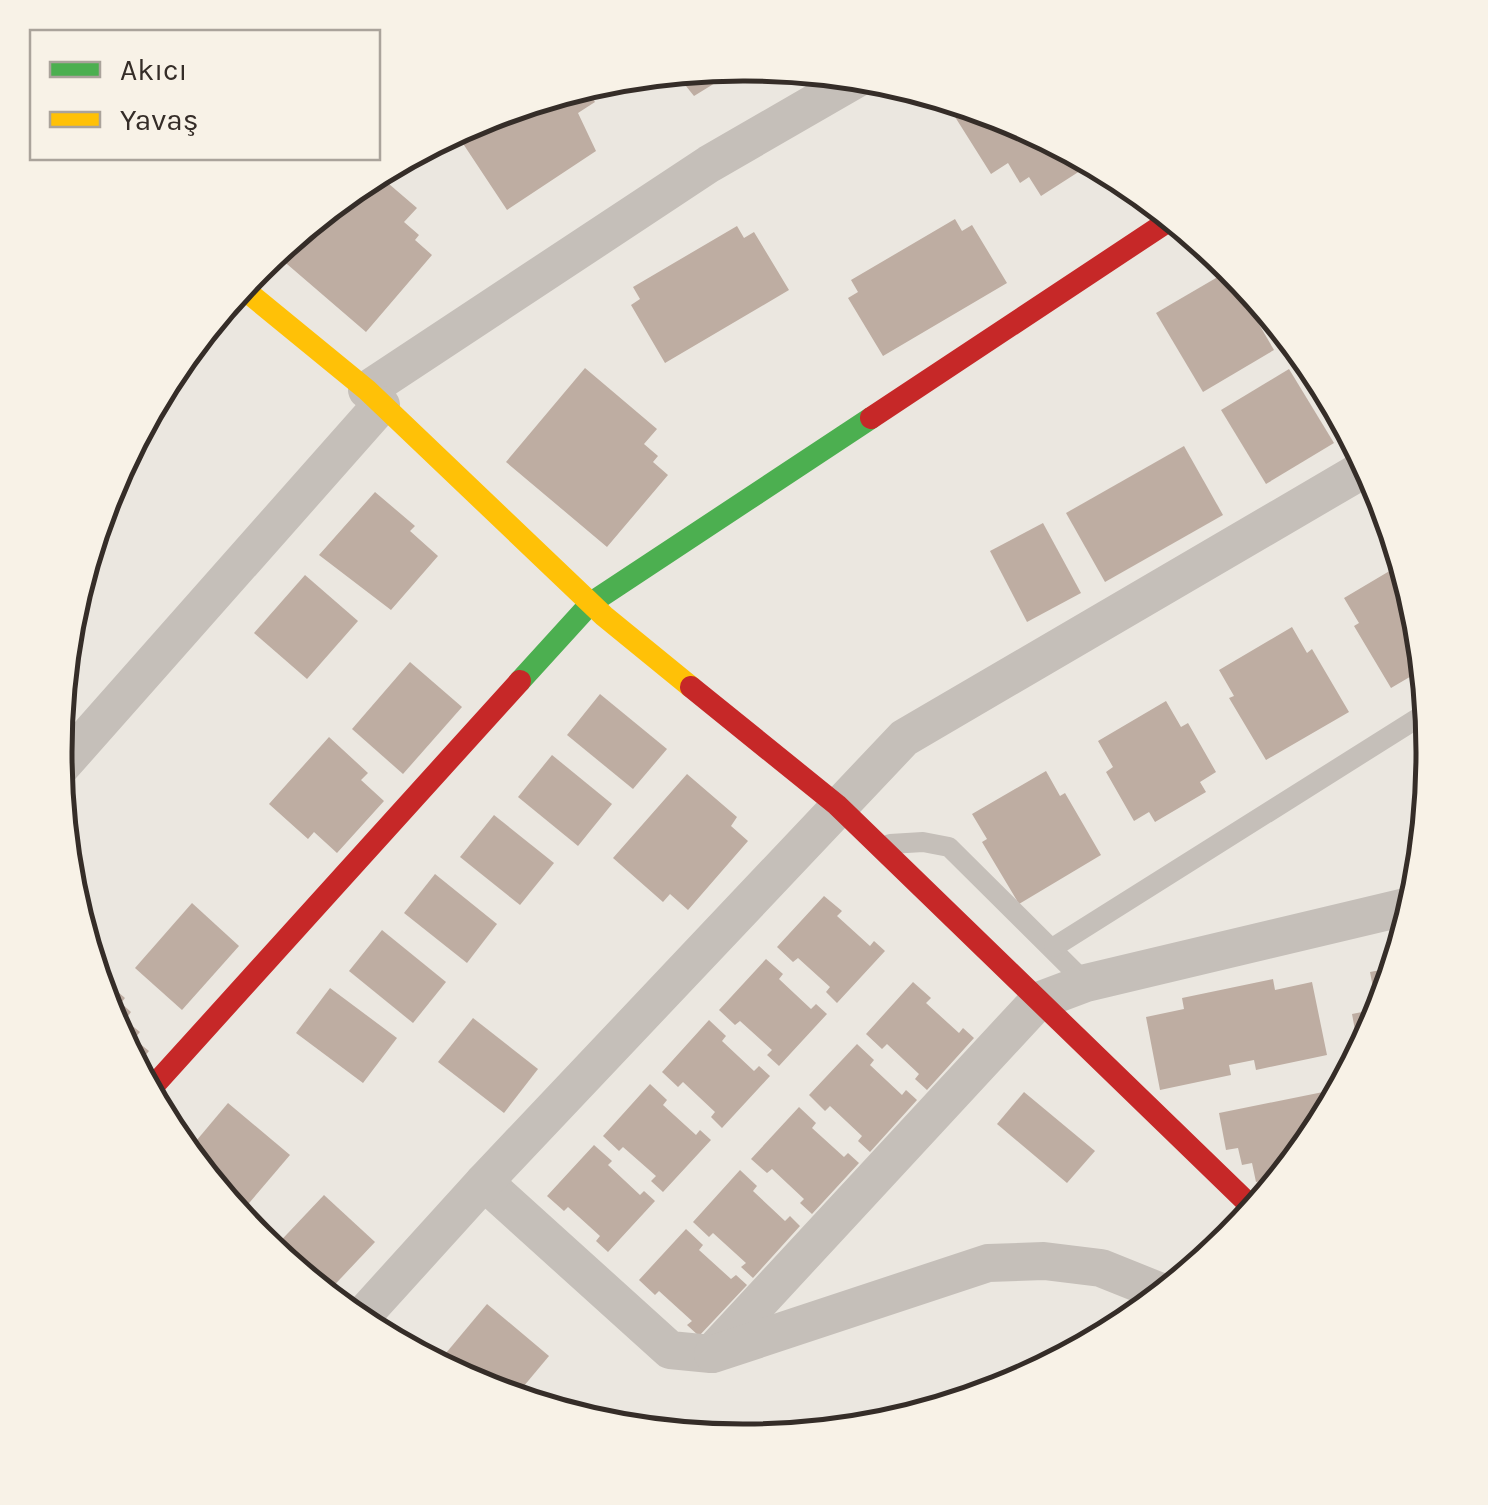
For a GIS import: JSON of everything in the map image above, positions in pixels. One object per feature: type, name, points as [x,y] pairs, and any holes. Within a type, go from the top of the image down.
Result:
[{"type":"street","points":[[72,753],[374,398],[709,164],[840,88]]},
{"type":"street","points":[[158,1081],[591,603],[1161,227]]},
{"type":"street","points":[[252,296],[374,398],[591,603],[837,805],[1245,1199]]},
{"type":"street","points":[[369,1309],[837,805],[904,738],[1354,474]]},
{"type":"street","points":[[711,1354],[1038,1001],[1086,983],[1397,908]]},
{"type":"street","points":[[484,1182],[670,1350],[711,1354],[988,1263],[1044,1261],[1101,1268],[1150,1287]]},
{"type":"lane","points":[[1054,947],[1414,719]]},
{"type":"lane","points":[[878,845],[923,842],[949,847],[1054,947],[1086,983]]},
{"type":"building","points":[[717,82],[694,96],[684,84]]},
{"type":"building","points":[[593,99],[595,102],[578,113],[596,151],[507,210],[463,143],[528,117]]},
{"type":"building","points":[[954,115],[1001,132],[1080,171],[1041,196],[1029,177],[1020,183],[1008,163],[991,174]]},
{"type":"building","points":[[388,183],[417,208],[404,222],[419,235],[415,240],[432,255],[366,332],[285,263],[335,220]]},
{"type":"building","points":[[955,219],[962,231],[972,225],[1007,283],[883,356],[848,298],[858,292],[851,280]]},
{"type":"building","points":[[737,226],[744,238],[754,232],[789,290],[665,363],[631,305],[640,299],[633,287]]},
{"type":"building","points":[[1218,277],[1255,317],[1274,350],[1203,392],[1156,313]]},
{"type":"building","points":[[585,368],[657,429],[644,444],[658,456],[653,462],[668,475],[607,547],[506,462]]},
{"type":"building","points":[[1289,369],[1334,443],[1266,484],[1221,410]]},
{"type":"building","points":[[1184,446],[1223,515],[1105,582],[1066,513]]},
{"type":"building","points":[[375,492],[415,526],[410,531],[438,556],[391,610],[319,555]]},
{"type":"building","points":[[1043,523],[1081,593],[1027,622],[990,551]]},
{"type":"building","points":[[1390,570],[1411,676],[1391,688],[1354,626],[1359,623],[1344,598]]},
{"type":"building","points":[[305,575],[358,621],[307,679],[254,633]]},
{"type":"building","points":[[1292,627],[1307,653],[1312,649],[1349,712],[1266,760],[1229,698],[1234,696],[1219,670]]},
{"type":"building","points":[[410,662],[462,707],[403,774],[352,729]]},
{"type":"building","points":[[600,694],[667,749],[633,789],[567,735]]},
{"type":"building","points":[[1166,701],[1181,727],[1188,723],[1216,772],[1200,782],[1206,792],[1155,822],[1149,812],[1134,821],[1106,772],[1113,767],[1098,741]]},
{"type":"building","points":[[329,737],[368,773],[361,780],[384,801],[337,853],[314,832],[308,839],[269,804]]},
{"type":"building","points":[[552,755],[612,804],[578,846],[518,797]]},
{"type":"building","points":[[1046,771],[1060,796],[1065,793],[1101,855],[1019,904],[982,842],[987,839],[972,814]]},
{"type":"building","points":[[687,774],[737,817],[731,826],[748,841],[688,910],[670,894],[663,902],[613,858]]},
{"type":"building","points":[[494,815],[554,863],[520,905],[460,857]]},
{"type":"building","points":[[435,874],[497,924],[467,963],[404,913]]},
{"type":"building","points":[[824,896],[842,911],[837,916],[870,946],[874,941],[885,951],[837,1003],[826,992],[830,987],[798,958],[793,962],[777,947]]},
{"type":"building","points":[[192,903],[239,946],[182,1010],[135,968]]},
{"type":"building","points":[[382,930],[446,982],[413,1023],[349,971]]},
{"type":"building","points":[[766,959],[783,974],[779,979],[811,1009],[816,1004],[827,1014],[779,1066],[767,1055],[772,1050],[740,1021],[735,1025],[719,1010]]},
{"type":"building","points":[[1379,970],[1373,987],[1370,972]]},
{"type":"building","points":[[1273,979],[1275,990],[1312,982],[1327,1055],[1256,1070],[1254,1060],[1229,1065],[1231,1075],[1160,1090],[1146,1017],[1184,1009],[1182,998]]},
{"type":"building","points":[[913,982],[931,998],[926,1003],[959,1033],[963,1028],[974,1038],[927,1090],[915,1079],[919,1074],[887,1044],[882,1049],[866,1034]]},
{"type":"building","points":[[330,988],[397,1038],[363,1083],[296,1033]]},
{"type":"building","points":[[1363,1012],[1355,1029],[1352,1014]]},
{"type":"building","points":[[473,1018],[538,1069],[504,1113],[438,1062]]},
{"type":"building","points":[[709,1020],[726,1036],[722,1041],[754,1071],[759,1066],[770,1076],[722,1128],[711,1117],[715,1112],[683,1082],[678,1087],[662,1072]]},
{"type":"building","points":[[857,1044],[874,1060],[870,1065],[902,1095],[906,1090],[917,1100],[870,1152],[858,1141],[862,1136],[830,1106],[825,1111],[809,1095]]},
{"type":"building","points":[[650,1084],[667,1100],[663,1105],[696,1135],[700,1130],[711,1140],[663,1192],[651,1181],[656,1176],[623,1147],[619,1151],[603,1136]]},
{"type":"building","points":[[1024,1092],[1095,1151],[1067,1183],[997,1124]]},
{"type":"building","points":[[1324,1092],[1277,1161],[1256,1182],[1252,1163],[1242,1165],[1238,1148],[1226,1150],[1219,1113]]},
{"type":"building","points":[[228,1103],[290,1155],[248,1204],[196,1141]]},
{"type":"building","points":[[799,1107],[816,1123],[812,1128],[844,1157],[848,1153],[859,1163],[812,1214],[800,1203],[804,1199],[772,1169],[767,1173],[751,1159]]},
{"type":"building","points":[[594,1145],[612,1161],[608,1165],[640,1195],[644,1191],[655,1201],[608,1252],[596,1241],[600,1236],[568,1207],[564,1211],[547,1196]]},
{"type":"building","points":[[740,1170],[757,1186],[753,1191],[785,1221],[790,1216],[800,1226],[753,1278],[741,1267],[746,1263],[713,1233],[709,1237],[693,1222]]},
{"type":"building","points":[[324,1195],[375,1242],[335,1285],[282,1239]]},
{"type":"building","points":[[686,1229],[703,1245],[699,1250],[731,1279],[736,1275],[747,1285],[699,1336],[687,1325],[692,1321],[659,1291],[655,1295],[639,1280]]},
{"type":"building","points":[[487,1304],[549,1356],[524,1386],[445,1354]]},
{"type":"traffic: fast","points":[[520,681],[591,603],[871,418]]},
{"type":"traffic: slow","points":[[252,296],[367,390],[604,616],[691,687]]},
{"type":"traffic: jam","points":[[871,418],[1161,226]]},
{"type":"traffic: jam","points":[[158,1081],[520,681]]},
{"type":"traffic: jam","points":[[691,687],[837,805],[1244,1200]]}]
